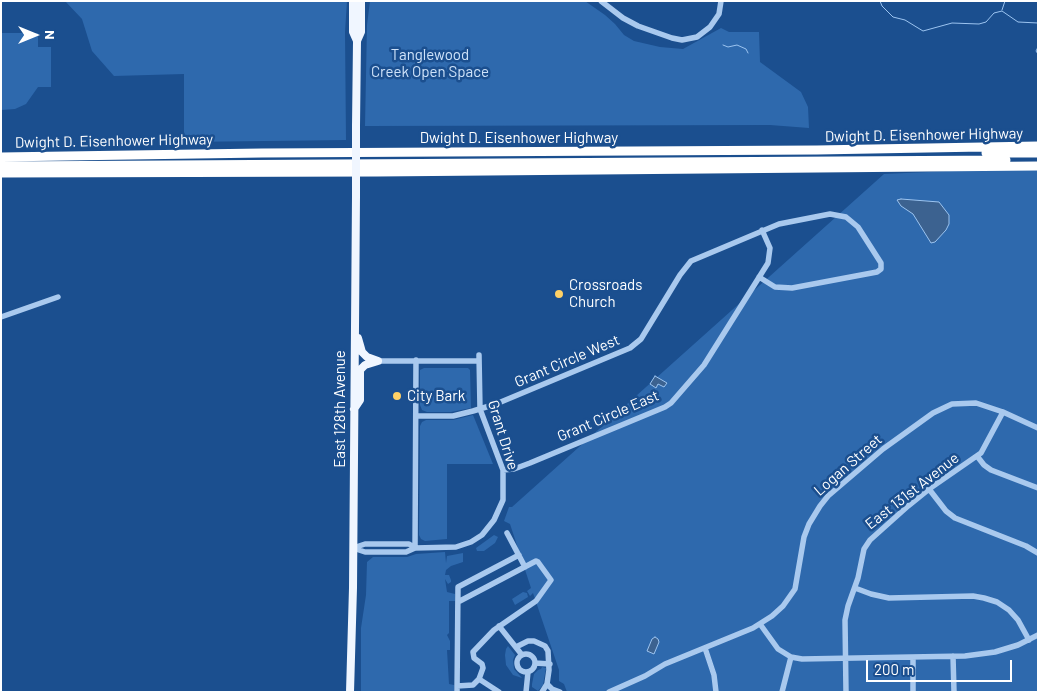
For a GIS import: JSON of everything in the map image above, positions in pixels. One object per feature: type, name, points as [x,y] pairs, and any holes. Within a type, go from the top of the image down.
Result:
[{"type":"highway","name":"Dwight D. Eisenhower Highway","points":[[1,157],[262,153],[817,150],[1038,146]]},
{"type":"highway","points":[[1,161],[1038,153]]},
{"type":"highway","points":[[1,166],[1038,160]]},
{"type":"highway","name":"Dwight D. Eisenhower Highway","points":[[1,173],[407,172],[1038,166]]},
{"type":"main road","points":[[353,1],[352,32],[357,41]]},
{"type":"main road","points":[[357,41],[361,32],[361,1]]},
{"type":"main road","name":"East 128th Avenue","points":[[350,692],[357,41]]},
{"type":"main road","points":[[354,321],[362,352],[366,356],[378,360]]},
{"type":"main road","points":[[354,409],[360,400],[360,370],[365,365],[378,360]]},
{"type":"street","points":[[601,1],[633,24],[672,38],[690,39],[708,30],[717,18],[721,1]]},
{"type":"street","name":"Grant Circle West","points":[[416,416],[453,416],[480,409],[636,345],[691,261],[779,224],[830,214],[839,215],[851,220],[858,227],[881,263],[881,269],[877,272],[792,288],[775,287],[760,278]]},
{"type":"street","name":"Grant Circle East","points":[[503,470],[530,463],[665,407],[670,403],[704,365],[768,263],[770,248],[762,230]]},
{"type":"street","points":[[1,317],[58,297]]},
{"type":"street","name":"Grant Drive","points":[[353,548],[365,552],[406,552],[415,548],[456,547],[471,542],[482,535],[494,520],[503,500],[503,470],[480,409],[479,358],[416,360]]},
{"type":"street","points":[[378,360],[416,360],[415,548]]},
{"type":"street","name":"Logan Street","points":[[609,692],[618,690],[646,676],[665,664],[760,624],[783,606],[795,590],[806,530],[815,512],[828,496],[883,449],[944,407],[959,402],[980,403],[1038,428]]},
{"type":"street","name":"East 131st Avenue","points":[[846,692],[846,612],[855,588],[862,556],[868,542],[930,489],[977,456],[986,446],[1003,412]]},
{"type":"street","points":[[977,456],[991,470],[1038,488]]},
{"type":"street","points":[[930,489],[946,512],[960,522],[1026,546],[1038,553]]},
{"type":"street","points":[[507,533],[525,567]]},
{"type":"street","points":[[458,602],[533,562],[538,562],[551,580],[536,602],[500,626],[473,652],[474,658],[482,664],[483,668],[479,679],[473,685],[457,689],[458,587],[519,555]]},
{"type":"street","points":[[855,588],[889,598],[973,596],[984,598],[997,602],[1009,610],[1018,620],[1029,640]]},
{"type":"street","points":[[760,624],[781,652],[791,657],[802,659],[953,656],[995,652],[1038,636]]},
{"type":"street","points":[[500,626],[522,655]]},
{"type":"street","points":[[516,647],[528,641],[540,642],[548,652],[550,664],[547,684],[542,692]]},
{"type":"street","points":[[705,648],[714,675],[716,692]]},
{"type":"street","points":[[526,692],[528,672],[532,670],[535,663],[532,656],[522,655],[517,661],[518,666],[523,671],[528,672]]},
{"type":"street","points":[[953,656],[954,692]]},
{"type":"street","points":[[782,692],[791,657]]},
{"type":"street","points":[[913,657],[913,692]]},
{"type":"street","points":[[535,663],[550,664]]},
{"type":"street","points":[[479,679],[498,692]]},
{"type":"street","points":[[547,684],[552,689],[560,692]]},
{"type":"green space","name":"Tanglewood Creek Open Space","points":[[65,1],[347,1],[345,32],[346,140],[184,142],[184,74],[114,76],[92,51],[82,19]]},
{"type":"green space","name":"Tanglewood Creek Open Space","points":[[370,1],[585,1],[605,15],[624,35],[634,41],[660,47],[683,49],[721,28],[729,32],[759,32],[760,62],[801,92],[808,107],[809,128],[770,125],[365,126],[367,25]]},
{"type":"green space","points":[[1,33],[38,33],[38,47],[51,47],[51,87],[38,87],[26,104],[15,109],[1,110]]},
{"type":"green space","points":[[1038,167],[1038,692],[567,692],[564,684],[559,681],[559,670],[533,593],[530,596],[527,591],[531,588],[510,524],[504,521],[509,507],[512,507],[884,174]]},
{"type":"green space","points":[[424,368],[468,368],[470,370],[471,408],[451,412],[427,412],[422,410],[420,405],[420,370]]},
{"type":"green space","points":[[473,415],[493,464],[447,464],[447,539],[425,541],[419,535],[420,426],[426,420],[453,420]]},
{"type":"green space","points":[[494,535],[498,537],[495,543],[484,551],[477,551],[476,548]]},
{"type":"green space","points":[[445,552],[446,563],[447,556],[463,553],[463,562],[451,566],[446,570],[445,575],[449,575],[451,580],[448,584],[445,579],[447,592],[455,594],[455,601],[449,601],[449,633],[447,635],[450,641],[450,650],[447,650],[449,684],[454,685],[454,692],[361,692],[361,628],[366,595],[367,562],[373,557],[407,557],[416,554]]},
{"type":"green space","points":[[523,592],[527,593],[528,597],[515,605],[512,599]]},
{"type":"green space","points":[[508,646],[515,655],[513,660],[514,669],[522,678],[513,675],[506,665],[505,655]]},
{"type":"green space","points":[[542,667],[546,668],[543,685],[538,691],[532,687],[532,684],[534,674]]},
{"type":"shaded area","points":[[897,200],[939,202],[949,215],[949,224],[935,242],[931,243],[913,214],[901,206]]},
{"type":"shaded area","points":[[655,376],[667,383],[664,387],[658,384],[656,388],[650,384]]},
{"type":"shaded area","points":[[655,637],[659,642],[654,654],[647,651],[652,639]]},
{"type":"waterway","points":[[880,1],[882,6],[893,17],[905,20],[923,31],[952,23],[979,24],[986,22],[994,13],[1002,11],[1018,22],[1038,23]]},
{"type":"waterway","points":[[1002,10],[1005,1]]},
{"type":"waterway","points":[[723,45],[728,47],[737,45],[746,49],[748,53]]},
{"type":"waterway","points":[[1038,47],[1036,51],[1038,54]]},
{"type":"place","name":"Crossroads Church","points":[[559,294]]},
{"type":"place","name":"City Bark","points":[[397,396]]}]
